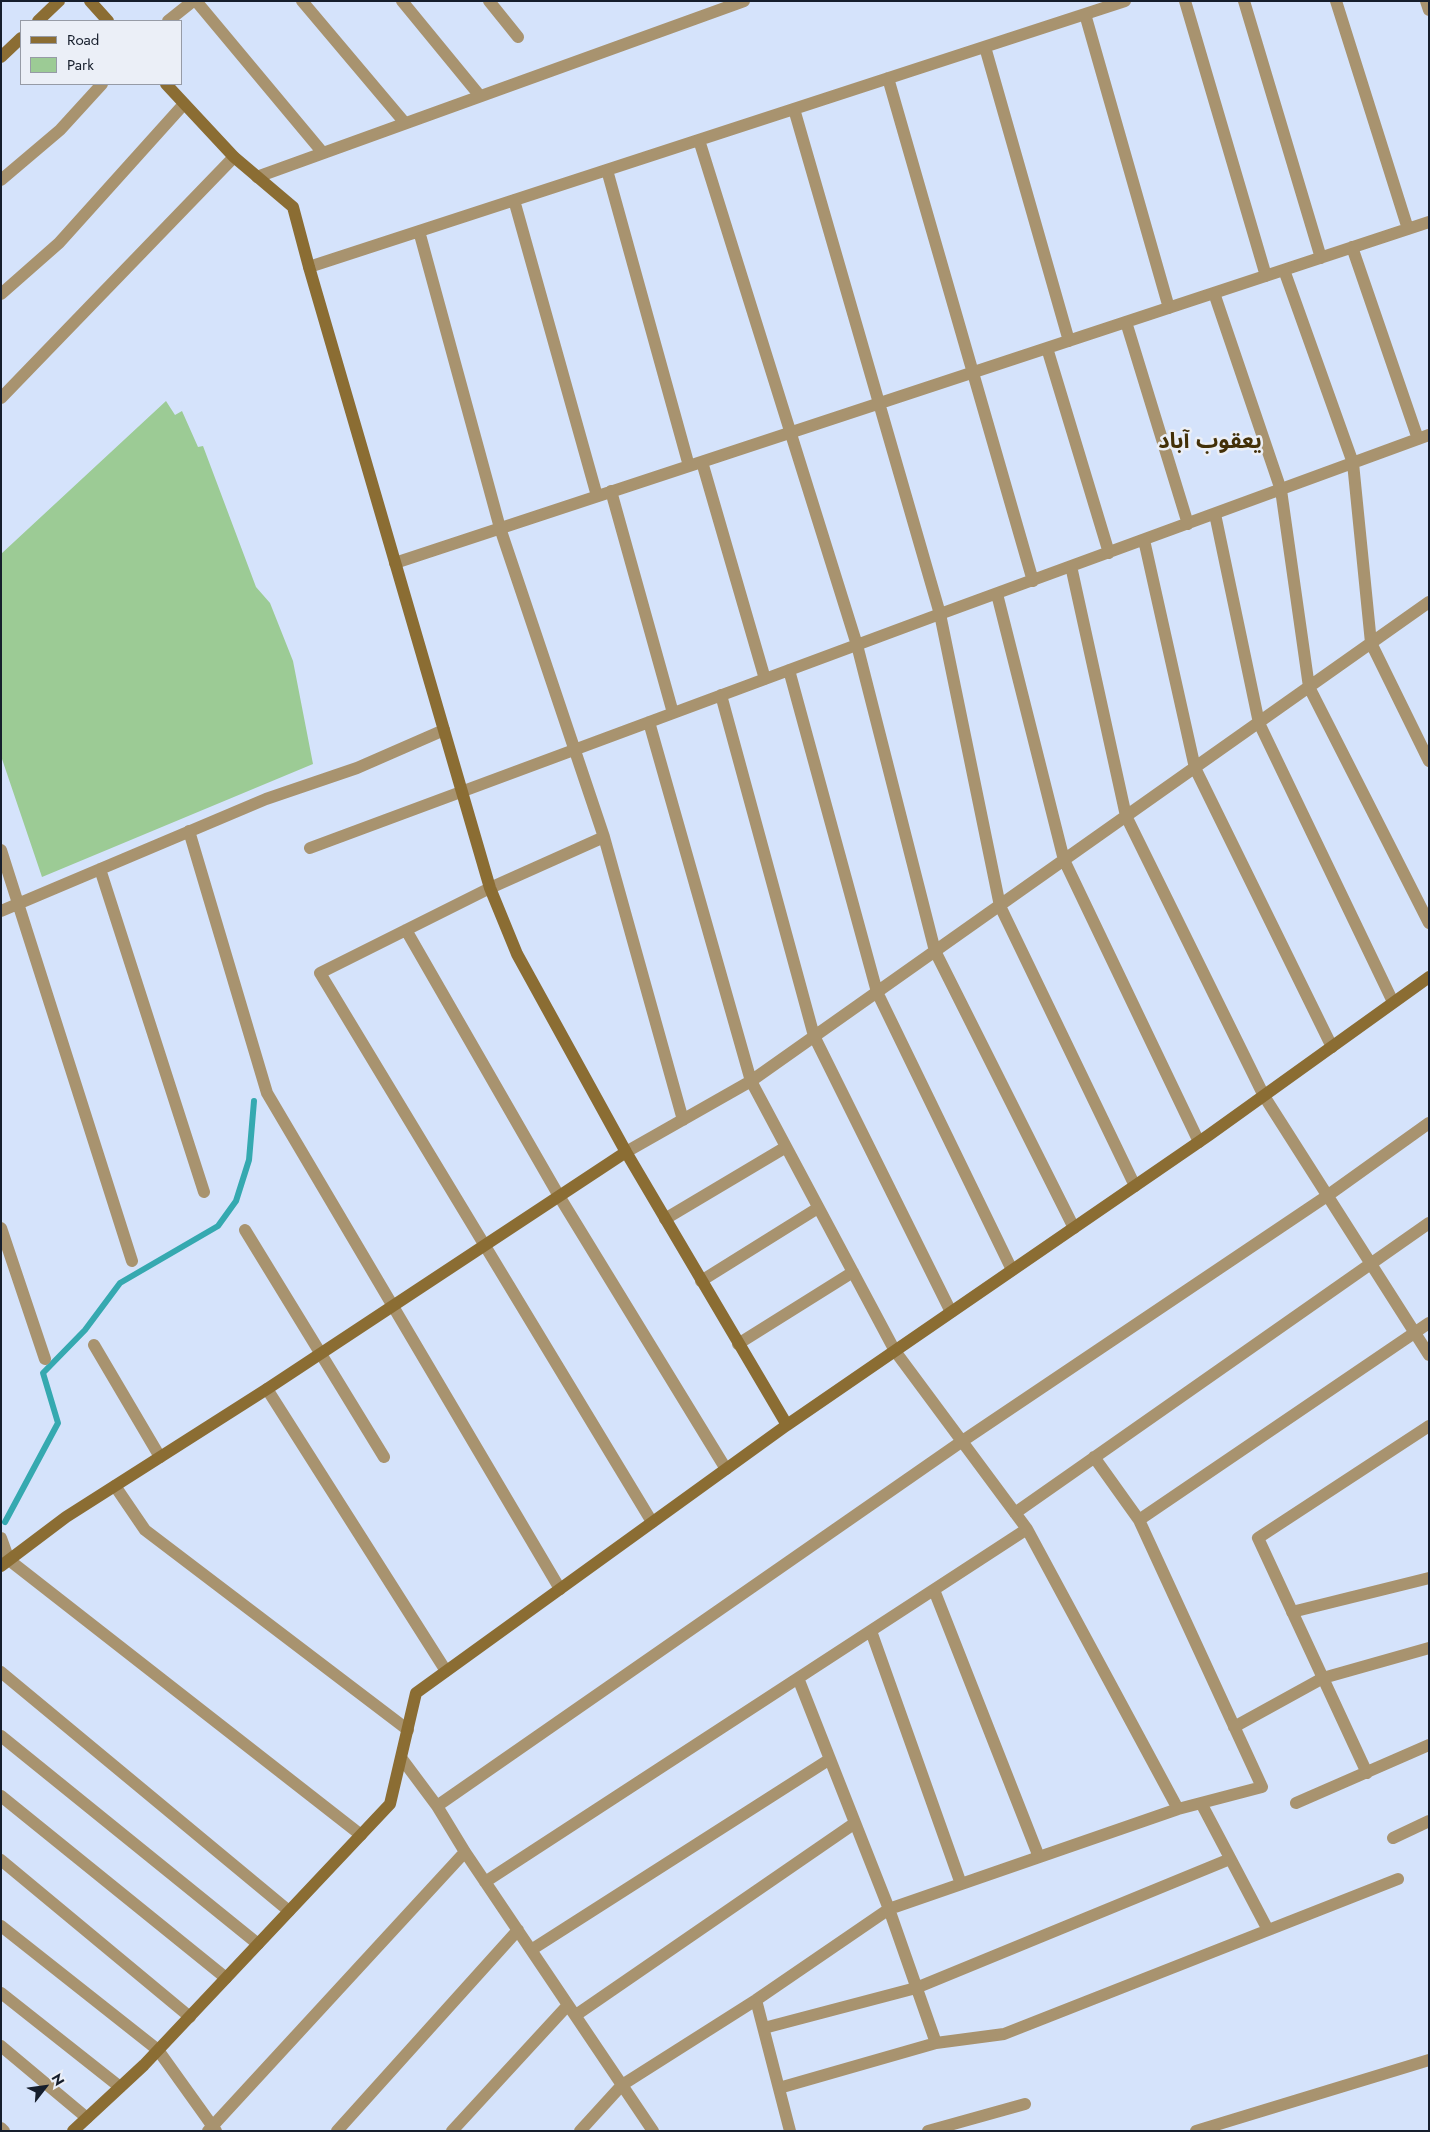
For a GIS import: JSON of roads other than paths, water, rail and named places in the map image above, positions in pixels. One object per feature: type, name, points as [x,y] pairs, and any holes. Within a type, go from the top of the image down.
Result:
[{"type":"street","points":[[39,20],[59,1]]},
{"type":"street","points":[[90,1],[107,20]]},
{"type":"street","points":[[169,20],[195,1],[323,153]]},
{"type":"street","points":[[302,1],[405,123]]},
{"type":"street","points":[[402,1],[480,96]]},
{"type":"street","points":[[490,1],[518,37]]},
{"type":"street","points":[[257,177],[744,1]]},
{"type":"street","points":[[309,267],[1125,1]]},
{"type":"street","points":[[1185,1],[1266,276]]},
{"type":"street","points":[[1244,1],[1321,258]]},
{"type":"street","points":[[1336,1],[1408,229]]},
{"type":"street","points":[[1426,1],[1429,10]]},
{"type":"street","points":[[1085,14],[1169,308]]},
{"type":"street","points":[[1,57],[20,39]]},
{"type":"street","points":[[985,47],[1069,341]]},
{"type":"street","points":[[888,78],[1033,580]]},
{"type":"street","points":[[1,180],[60,130],[101,85]]},
{"type":"street","points":[[167,85],[234,156],[293,207],[490,888],[517,954],[626,1152],[787,1425]]},
{"type":"street","points":[[1,294],[59,244],[184,104]]},
{"type":"street","points":[[794,109],[940,614],[1000,906],[1135,1186]]},
{"type":"street","points":[[699,140],[857,645],[935,951],[1074,1228]]},
{"type":"street","points":[[1,398],[234,156]]},
{"type":"street","points":[[607,170],[689,466]]},
{"type":"street","points":[[514,200],[597,496]]},
{"type":"street","points":[[395,563],[1352,247],[1428,224]]},
{"type":"street","points":[[419,231],[500,528],[604,838],[682,1120]]},
{"type":"street","points":[[310,848],[1424,437],[1352,247]]},
{"type":"street","points":[[1284,270],[1353,463],[1371,643],[1429,761]]},
{"type":"street","points":[[1214,293],[1281,490],[1309,687],[1429,922]]},
{"type":"street","points":[[1126,322],[1188,524]]},
{"type":"street","points":[[1047,348],[1108,553]]},
{"type":"street","points":[[702,462],[765,679]]},
{"type":"street","points":[[611,492],[672,713]]},
{"type":"street","points":[[1215,514],[1259,723],[1393,1002]]},
{"type":"street","points":[[1144,540],[1196,768],[1332,1046]]},
{"type":"street","points":[[1071,566],[1126,816],[1264,1096],[1429,1355]]},
{"type":"street","points":[[997,594],[1064,860],[1199,1142]]},
{"type":"street","points":[[5,1563],[66,1516],[267,1389],[626,1152],[751,1081],[1429,602]]},
{"type":"street","points":[[789,670],[877,992],[1012,1270]]},
{"type":"street","points":[[721,695],[814,1036],[951,1312]]},
{"type":"street","points":[[649,722],[751,1081],[895,1350],[1027,1529],[1178,1809]]},
{"type":"street","points":[[1,911],[266,799],[357,768],[444,730]]},
{"type":"street","points":[[189,831],[267,1093],[560,1589]]},
{"type":"street","points":[[604,838],[490,888],[320,973],[483,1246],[652,1522]]},
{"type":"street","points":[[1,850],[132,1260]]},
{"type":"street","points":[[100,869],[204,1192]]},
{"type":"street","points":[[406,930],[559,1196],[726,1469]]},
{"type":"street","points":[[73,2131],[190,2017],[390,1804],[416,1693],[787,1425],[1199,1142],[1429,977]]},
{"type":"street","points":[[437,1806],[961,1442],[1327,1196],[1429,1123]]},
{"type":"street","points":[[665,1219],[786,1147]]},
{"type":"street","points":[[701,1280],[818,1208]]},
{"type":"street","points":[[1015,1513],[1429,1223]]},
{"type":"street","points":[[1,1228],[45,1359]]},
{"type":"street","points":[[244,1230],[384,1457]]},
{"type":"street","points":[[738,1344],[853,1272]]},
{"type":"street","points":[[1139,1520],[1429,1323]]},
{"type":"street","points":[[94,1345],[160,1457]]},
{"type":"street","points":[[267,1389],[446,1671]]},
{"type":"street","points":[[1367,1773],[1258,1538],[1429,1426]]},
{"type":"street","points":[[580,2131],[622,2085],[756,2000],[889,1909],[1178,1809],[1262,1787],[1139,1520],[1094,1457]]},
{"type":"street","points":[[114,1486],[145,1530],[408,1730]]},
{"type":"street","points":[[485,1882],[1027,1529]]},
{"type":"street","points":[[1,1538],[5,1563],[361,1835]]},
{"type":"street","points":[[1292,1612],[1429,1578]]},
{"type":"street","points":[[934,1590],[1039,1857]]},
{"type":"street","points":[[871,1631],[961,1884]]},
{"type":"street","points":[[1234,1727],[1323,1678],[1429,1648]]},
{"type":"street","points":[[1,1672],[289,1911]]},
{"type":"street","points":[[798,1678],[889,1909],[936,2043]]},
{"type":"street","points":[[1,1736],[258,1944]]},
{"type":"street","points":[[1296,1803],[1429,1745]]},
{"type":"street","points":[[402,1758],[437,1806],[465,1852],[653,2131]]},
{"type":"street","points":[[531,1950],[830,1759]]},
{"type":"street","points":[[1,1796],[226,1978]]},
{"type":"street","points":[[1201,1803],[1268,1930]]},
{"type":"street","points":[[1392,1838],[1429,1821]]},
{"type":"street","points":[[452,2131],[572,2010],[855,1823]]},
{"type":"street","points":[[1,1926],[158,2050],[212,2129],[465,1852]]},
{"type":"street","points":[[764,2028],[916,1988],[1230,1859]]},
{"type":"street","points":[[1,1860],[190,2017]]},
{"type":"street","points":[[779,2088],[936,2043],[1004,2034],[1398,1878]]},
{"type":"street","points":[[337,2131],[518,1930]]},
{"type":"street","points":[[1,1993],[120,2087]]},
{"type":"street","points":[[756,2000],[790,2131]]},
{"type":"street","points":[[1,2046],[87,2118]]},
{"type":"street","points":[[1196,2131],[1429,2060]]},
{"type":"street","points":[[928,2131],[1025,2104]]},
{"type":"waterway","points":[[5,1522],[58,1423],[43,1373],[85,1330],[120,1283],[218,1226],[236,1201],[249,1160],[254,1101]]},
{"type":"district","name":"یعقوب آباد","points":[[1210,443]]}]
